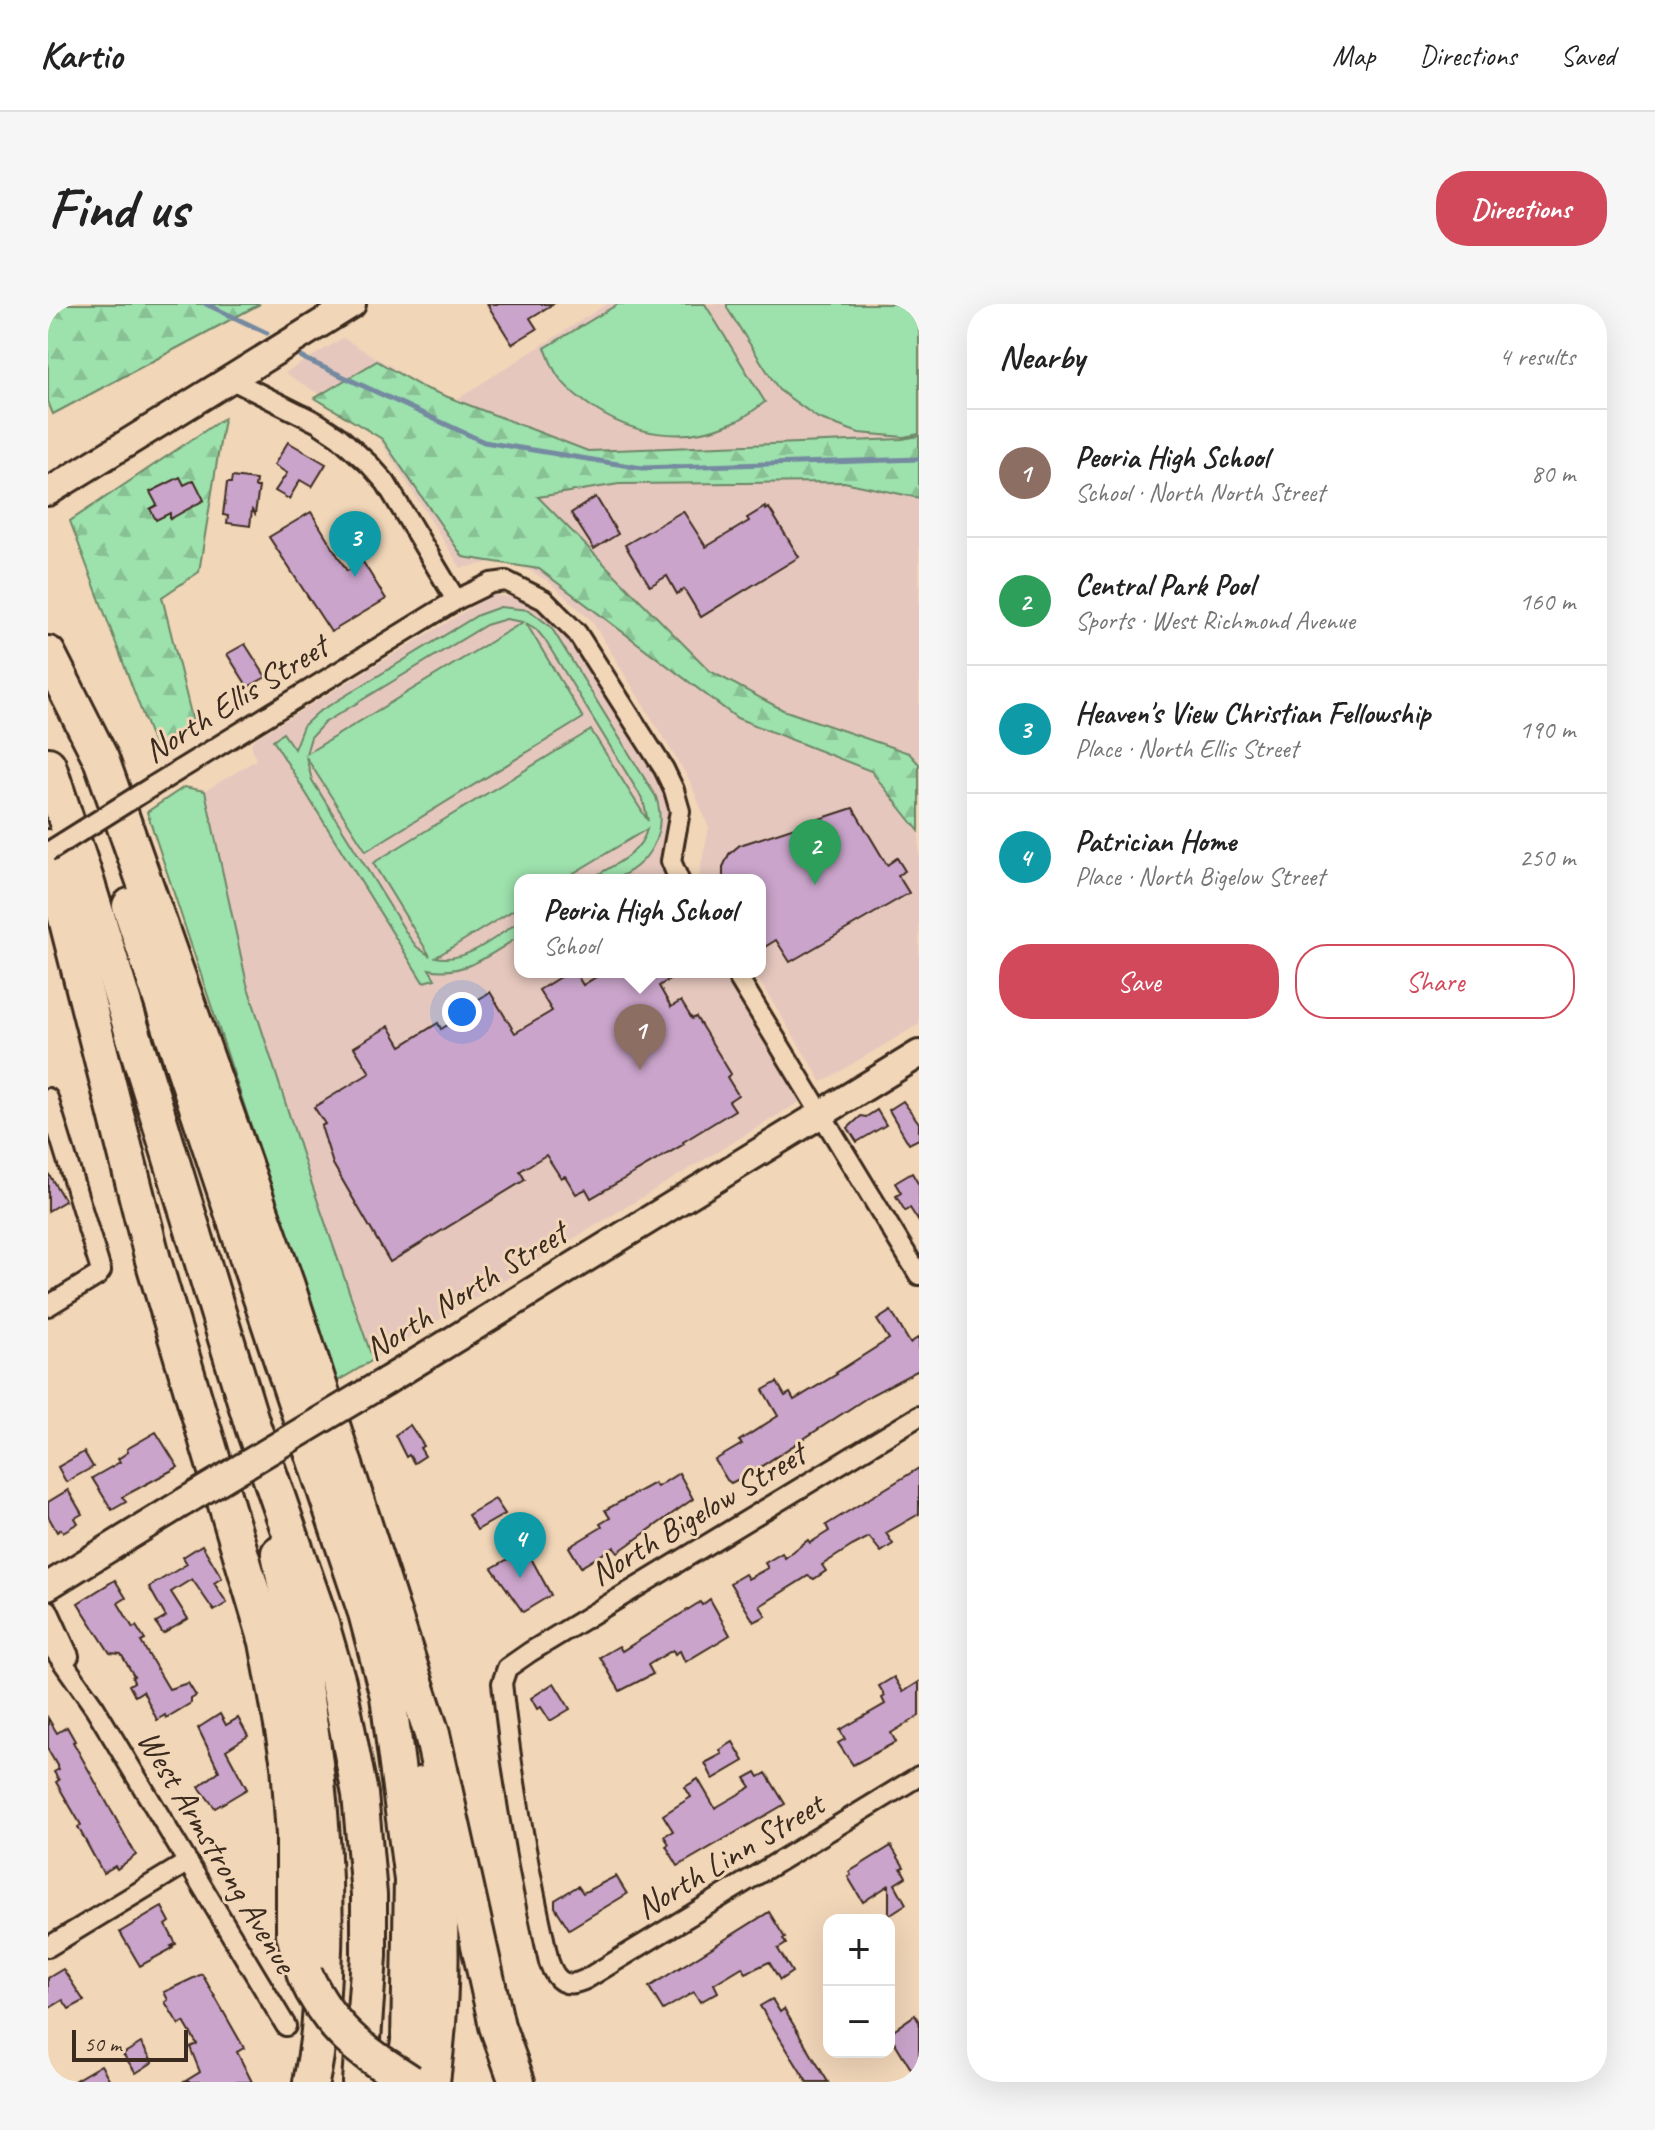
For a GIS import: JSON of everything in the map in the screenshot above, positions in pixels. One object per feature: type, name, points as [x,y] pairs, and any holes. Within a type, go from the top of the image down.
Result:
[{"type":"highway","points":[[48,654],[101,759],[292,1301],[432,1734],[497,2026],[517,2082]]},
{"type":"highway","points":[[48,660],[366,1613],[388,1696],[412,1880],[409,2042],[401,2082]]},
{"type":"highway","points":[[48,765],[253,1427],[319,1617],[338,1682],[364,1823],[370,1925],[360,2082]]},
{"type":"highway","points":[[48,850],[157,1275],[267,1642],[289,1764],[294,1846],[294,1934],[305,1975],[322,2007],[345,2036],[410,2082]]},
{"type":"highway","points":[[253,1427],[306,1695],[322,1811],[325,1932],[320,2024],[311,2082]]},
{"type":"highway","points":[[388,1696],[417,1759],[430,1816],[441,1918],[441,1979],[432,2082]]},
{"type":"street","points":[[53,490],[350,304]]},
{"type":"street","points":[[232,380],[328,430],[370,465],[386,483],[456,600]]},
{"type":"street","name":"North Ellis Street","points":[[48,850],[456,600],[491,583],[506,581],[544,600],[577,633],[664,769],[680,811],[671,861],[676,874]]},
{"type":"street","points":[[739,978],[919,1275]]},
{"type":"street","name":"North North Street","points":[[48,1586],[919,1054]]},
{"type":"street","points":[[48,1306],[101,1271],[51,1118]]},
{"type":"street","name":"North Bigelow Street","points":[[571,1985],[560,1980],[552,1969],[529,1873],[517,1808],[502,1683],[507,1668],[919,1416]]},
{"type":"street","name":"West Armstrong Avenue","points":[[48,1610],[95,1708]]},
{"type":"street","name":"West Armstrong Avenue","points":[[48,1641],[95,1708],[286,2026]]},
{"type":"street","name":"North Linn Street","points":[[571,1985],[599,1971],[919,1776]]},
{"type":"street","points":[[48,1947],[188,1862]]},
{"type":"shaded area","points":[[607,304],[919,304],[919,1024],[822,1082],[758,978],[766,978],[766,874],[699,874],[709,828],[690,781],[592,621],[547,580],[507,559],[461,568],[371,426],[285,373],[343,338],[451,403]]},
{"type":"shaded area","points":[[492,595],[517,598],[541,613],[561,628],[581,651],[654,772],[665,792],[670,811],[670,832],[660,864],[664,874],[514,874],[514,978],[726,978],[801,1101],[373,1360],[247,984],[205,791],[256,760],[251,744],[256,738]]},
{"type":"green space","points":[[48,304],[260,304],[53,414],[48,402]]},
{"type":"green space","points":[[618,304],[705,304],[765,402],[746,416],[715,429],[678,434],[641,430],[606,416],[589,405],[561,380],[545,348]]},
{"type":"green space","points":[[727,304],[919,304],[919,434],[904,437],[859,433],[818,418],[779,390]]},
{"type":"green space","points":[[377,361],[422,387],[588,451],[919,436],[919,498],[844,482],[619,484],[538,497],[710,671],[783,710],[909,753],[919,764],[919,831],[871,771],[737,718],[539,569],[463,557],[382,439],[315,398]]},
{"type":"green space","points":[[224,418],[199,572],[162,597],[193,722],[156,750],[70,521]]},
{"type":"green space","points":[[500,607],[529,610],[551,627],[656,797],[659,823],[653,847],[637,866],[624,874],[599,874],[631,853],[644,838],[647,829],[572,874],[514,874],[514,910],[436,957],[469,953],[514,925],[514,940],[466,967],[442,971],[429,969],[435,979],[423,982],[273,740],[283,733],[294,749],[303,726],[317,713],[478,615]],"holes":[[[506,619],[523,622],[306,754],[311,737],[324,723],[486,625]],[[526,623],[536,629],[643,800],[648,821],[591,730],[373,863],[430,956],[409,937],[312,780],[306,757],[366,851],[583,718]]]},
{"type":"green space","points":[[184,787],[205,791],[247,984],[373,1360],[336,1382],[147,812]]},
{"type":"building","points":[[487,304],[553,304],[530,318],[537,329],[512,344]]},
{"type":"building","points":[[288,442],[326,464],[312,487],[300,480],[289,499],[275,491],[287,473],[274,465]]},
{"type":"building","points":[[180,477],[184,485],[194,480],[204,500],[170,519],[170,513],[156,520],[150,509],[157,505],[150,492]]},
{"type":"building","points":[[232,477],[256,480],[255,487],[259,487],[250,526],[227,523],[228,516],[223,515],[227,483],[231,483]]},
{"type":"building","points":[[596,497],[618,534],[594,549],[571,513]]},
{"type":"building","points":[[765,507],[766,510],[769,508],[799,557],[701,617],[684,589],[677,594],[667,576],[650,586],[625,545],[683,511],[706,547],[749,521],[747,518]]},
{"type":"building","points":[[311,512],[347,571],[363,562],[386,599],[331,632],[269,537]]},
{"type":"building","points":[[245,644],[266,677],[248,687],[227,654]]},
{"type":"building","points":[[853,808],[887,865],[897,858],[905,871],[898,875],[909,893],[790,962],[776,940],[766,946],[766,874],[723,874],[729,854],[740,845]]},
{"type":"building","points":[[558,978],[579,978],[583,985],[594,978],[672,978],[659,986],[671,1007],[681,1001],[692,1019],[696,1017],[731,1074],[727,1077],[738,1095],[729,1101],[735,1110],[684,1144],[591,1198],[586,1189],[576,1194],[546,1155],[520,1171],[525,1180],[390,1262],[333,1164],[321,1126],[325,1124],[314,1107],[370,1073],[354,1047],[389,1026],[401,1046],[438,1023],[441,1029],[479,1006],[476,1001],[490,992],[515,1033],[552,1011],[539,990]]},
{"type":"building","points":[[903,1101],[919,1123],[919,1139],[909,1144],[889,1110]]},
{"type":"building","points":[[877,1110],[886,1125],[857,1142],[848,1128],[861,1116],[866,1117]]},
{"type":"building","points":[[48,1173],[65,1201],[48,1211]]},
{"type":"building","points":[[912,1173],[919,1185],[919,1222],[910,1208],[905,1211],[896,1196],[901,1193],[895,1183]]},
{"type":"building","points":[[891,1311],[910,1343],[919,1337],[919,1370],[871,1395],[751,1473],[731,1483],[727,1480],[715,1460],[778,1416],[763,1390],[777,1382],[785,1396],[790,1393],[794,1400],[837,1374],[889,1339],[877,1320]]},
{"type":"building","points":[[410,1425],[424,1446],[420,1448],[425,1456],[414,1463],[409,1455],[406,1457],[395,1435]]},
{"type":"building","points":[[156,1432],[178,1467],[122,1497],[126,1502],[112,1510],[92,1478],[120,1462],[118,1459],[128,1452],[127,1449]]},
{"type":"building","points":[[84,1452],[93,1467],[66,1482],[58,1467]]},
{"type":"building","points":[[919,1468],[919,1514],[886,1533],[893,1544],[881,1552],[869,1537],[852,1546],[822,1565],[826,1571],[814,1579],[808,1576],[760,1606],[766,1616],[754,1622],[730,1583],[745,1574],[748,1579],[768,1568],[765,1563],[782,1553],[785,1558],[808,1540],[810,1543],[829,1531],[826,1525]]},
{"type":"building","points":[[679,1473],[693,1499],[618,1552],[614,1547],[581,1567],[569,1547],[602,1527],[600,1524],[610,1518],[605,1510],[654,1483],[657,1487]]},
{"type":"building","points":[[68,1490],[82,1514],[75,1518],[78,1523],[57,1532],[48,1516],[48,1502]]},
{"type":"building","points":[[495,1499],[505,1514],[477,1530],[468,1515]]},
{"type":"building","points":[[202,1545],[222,1578],[214,1583],[227,1603],[214,1611],[192,1579],[171,1592],[188,1619],[163,1634],[156,1623],[166,1617],[149,1587],[187,1564],[183,1557]]},
{"type":"building","points":[[517,1554],[522,1562],[529,1558],[532,1560],[551,1595],[523,1612],[492,1568]]},
{"type":"building","points":[[115,1580],[126,1598],[118,1603],[133,1628],[136,1626],[145,1640],[141,1642],[169,1689],[188,1683],[196,1696],[191,1703],[166,1718],[165,1715],[157,1720],[143,1691],[135,1696],[129,1685],[134,1682],[134,1676],[121,1654],[110,1653],[78,1603]]},
{"type":"building","points":[[710,1599],[730,1635],[685,1662],[680,1651],[675,1654],[673,1650],[648,1665],[653,1674],[620,1691],[600,1657],[619,1646],[622,1651],[700,1602],[702,1605]]},
{"type":"building","points":[[894,1677],[903,1692],[919,1682],[919,1716],[891,1733],[896,1742],[853,1765],[838,1743],[845,1739],[840,1730],[885,1704],[882,1698],[885,1696],[879,1686]]},
{"type":"building","points":[[554,1683],[570,1709],[550,1721],[531,1698]]},
{"type":"building","points":[[220,1714],[226,1725],[238,1718],[248,1736],[226,1750],[247,1789],[215,1808],[199,1787],[219,1771],[198,1728]]},
{"type":"building","points":[[48,1718],[57,1733],[67,1727],[136,1855],[117,1869],[115,1866],[103,1873],[78,1827],[81,1825],[56,1782],[59,1780],[54,1772],[59,1769],[48,1750]]},
{"type":"building","points":[[733,1742],[744,1761],[713,1779],[705,1763],[722,1754],[720,1750]]},
{"type":"building","points":[[756,1772],[759,1777],[766,1773],[785,1804],[678,1866],[666,1846],[669,1844],[664,1836],[673,1831],[663,1815],[691,1797],[685,1787],[698,1779],[715,1808],[751,1787],[745,1778]]},
{"type":"building","points":[[891,1846],[904,1867],[901,1868],[906,1877],[895,1884],[906,1904],[889,1914],[889,1885],[863,1902],[848,1877],[851,1875],[849,1872]]},
{"type":"building","points":[[616,1876],[627,1894],[569,1929],[555,1907],[555,1900],[578,1886],[583,1893]]},
{"type":"building","points":[[162,1907],[170,1922],[166,1925],[176,1944],[140,1966],[120,1932]]},
{"type":"building","points":[[769,1912],[785,1938],[786,1944],[778,1949],[792,1972],[780,1980],[769,1962],[746,1973],[742,1967],[714,1984],[718,1992],[700,2002],[694,1992],[663,2010],[649,1987]]},
{"type":"building","points":[[63,1969],[84,2001],[69,2009],[63,2000],[48,2009],[48,1978]]},
{"type":"building","points":[[202,1974],[244,2048],[237,2052],[252,2082],[184,2082],[200,2072],[190,2047],[197,2044],[184,2022],[179,2025],[165,2002],[168,2000],[164,1992]]},
{"type":"building","points":[[772,1999],[780,2012],[784,2009],[828,2082],[807,2082],[760,2006]]},
{"type":"building","points":[[915,2015],[919,2022],[919,2082],[895,2043],[895,2029]]},
{"type":"building","points":[[141,2043],[153,2062],[136,2073],[123,2054]]},
{"type":"building","points":[[101,2065],[111,2082],[72,2082]]},
{"type":"waterway","points":[[206,304],[267,333]]},
{"type":"waterway","points":[[301,357],[484,442],[642,468],[919,459]]},
{"type":"place","name":"Heaven's View Christian Fellowship","points":[[355,577]]},
{"type":"place","name":"Central Park Pool","points":[[815,885]]},
{"type":"place","name":"Peoria High School","points":[[640,1070]]},
{"type":"place","name":"Patrician Home","points":[[520,1578]]}]
